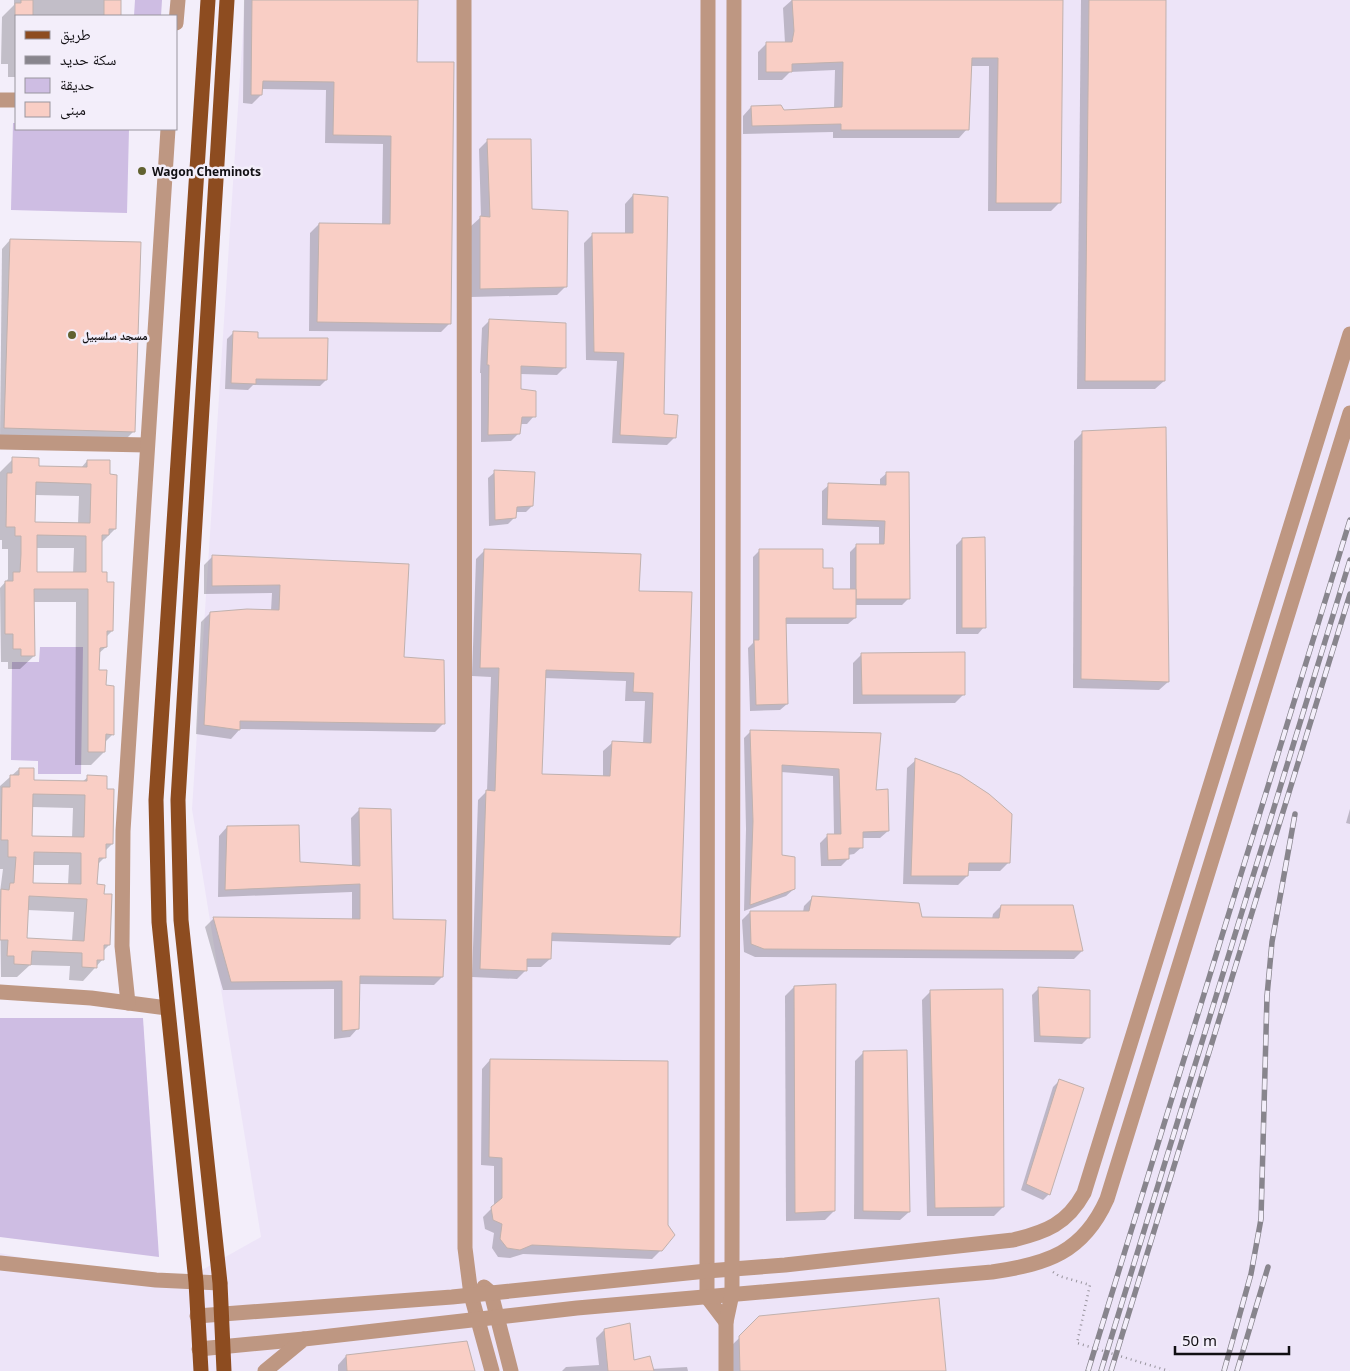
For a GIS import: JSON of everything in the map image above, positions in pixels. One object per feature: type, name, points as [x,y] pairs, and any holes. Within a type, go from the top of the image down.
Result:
[{"type":"main road","points":[[201,1371],[196,1282],[159,922],[156,800],[208,0]]},
{"type":"main road","points":[[224,1371],[220,1283],[181,920],[178,800],[227,0]]},
{"type":"street","points":[[177,15],[178,0]]},
{"type":"street","points":[[464,0],[465,1248],[471,1295],[492,1371]]},
{"type":"street","points":[[708,0],[707,1297],[726,1322]]},
{"type":"street","points":[[726,1371],[726,1322],[732,1294],[734,0]]},
{"type":"street","points":[[0,100],[15,100]]},
{"type":"street","points":[[128,1003],[122,946],[123,831],[168,130]]},
{"type":"street","points":[[197,1316],[471,1295],[732,1268],[785,1265],[1013,1240],[1037,1233],[1066,1219],[1076,1208],[1084,1193],[1350,334]]},
{"type":"street","points":[[199,1349],[638,1302],[992,1272],[1014,1269],[1047,1259],[1077,1244],[1096,1221],[1107,1199],[1350,413]]},
{"type":"street","points":[[0,442],[147,445]]},
{"type":"street","points":[[707,747],[733,747]]},
{"type":"street","points":[[0,992],[91,998],[167,1008]]},
{"type":"street","points":[[1037,1233],[1047,1259]]},
{"type":"street","points":[[0,1263],[156,1280],[220,1283]]},
{"type":"street","points":[[467,1273],[491,1293],[511,1371]]},
{"type":"street","points":[[637,1278],[638,1302]]},
{"type":"street","points":[[265,1371],[304,1338]]},
{"type":"path","points":[[1047,1259],[1054,1273],[1090,1285],[1077,1343],[1169,1371]]},
{"type":"shaded area","points":[[245,0],[1350,0],[1350,1371],[0,1371],[0,1253],[170,1288],[261,1237],[192,809]]},
{"type":"green space","points":[[135,0],[162,0],[161,15],[134,15]]},
{"type":"green space","points":[[13,123],[15,123],[15,130],[129,130],[127,213],[11,210]]},
{"type":"green space","points":[[40,647],[83,647],[81,774],[38,774],[38,761],[11,760],[12,662],[39,662]]},
{"type":"green space","points":[[0,1018],[143,1018],[159,1257],[0,1237]]},
{"type":"building","points":[[21,0],[33,0],[33,15],[15,15],[15,3],[21,3]]},
{"type":"building","points":[[104,0],[121,0],[121,15],[104,15]]},
{"type":"building","points":[[252,0],[418,0],[417,62],[454,62],[451,324],[317,322],[319,223],[390,224],[391,136],[333,135],[334,82],[263,81],[262,95],[251,95]]},
{"type":"building","points":[[792,0],[1063,0],[1061,203],[996,203],[998,58],[972,58],[969,130],[841,130],[841,124],[752,126],[751,106],[781,105],[784,110],[842,107],[843,62],[792,64],[792,72],[766,72],[766,42],[792,42],[794,31]]},
{"type":"building","points":[[1089,0],[1166,0],[1165,381],[1085,381]]},
{"type":"building","points":[[487,139],[531,139],[532,209],[568,211],[567,287],[480,289],[480,216],[490,217]]},
{"type":"building","points":[[633,194],[668,197],[664,414],[678,415],[676,438],[620,435],[624,353],[594,352],[592,233],[633,233]]},
{"type":"building","name":"مسجد سلسبيل","points":[[10,239],[141,242],[135,432],[4,428]]},
{"type":"building","points":[[489,319],[566,323],[566,368],[521,366],[521,389],[536,391],[536,417],[522,417],[520,434],[488,435],[489,365],[487,365]]},
{"type":"building","points":[[233,331],[258,332],[258,338],[328,338],[327,380],[256,379],[256,384],[231,383]]},
{"type":"building","points":[[1166,427],[1169,682],[1081,679],[1082,431]]},
{"type":"building","points":[[12,457],[39,458],[39,466],[87,467],[87,460],[110,460],[110,474],[117,475],[116,529],[109,529],[109,535],[102,535],[102,572],[107,572],[107,582],[114,582],[113,631],[107,631],[107,647],[100,648],[99,670],[107,670],[106,685],[114,686],[114,735],[106,734],[105,752],[88,752],[88,589],[34,589],[35,656],[21,656],[21,649],[13,649],[13,634],[5,634],[5,581],[13,581],[13,572],[20,572],[21,554],[21,536],[15,536],[15,527],[6,527],[7,473],[12,473]],"holes":[[[36,482],[91,484],[90,523],[35,522]],[[37,535],[86,536],[86,572],[37,572]]]},
{"type":"building","points":[[494,470],[535,472],[533,506],[517,507],[516,518],[495,520]]},
{"type":"building","points":[[886,472],[909,472],[910,599],[856,599],[856,544],[884,544],[885,521],[827,519],[828,483],[886,485]]},
{"type":"building","points":[[985,537],[986,628],[962,628],[962,538]]},
{"type":"building","points":[[484,549],[641,554],[639,591],[692,592],[680,937],[552,933],[551,959],[527,959],[527,971],[480,969],[486,790],[495,791],[499,668],[480,668]],"holes":[[[546,670],[634,673],[633,692],[653,693],[651,743],[612,741],[610,776],[542,774]]]},
{"type":"building","points":[[759,549],[823,549],[823,568],[833,568],[833,589],[856,589],[856,618],[786,618],[788,704],[756,705],[754,640],[759,640]]},
{"type":"building","points":[[212,555],[409,564],[404,657],[444,660],[445,724],[240,721],[240,730],[204,725],[210,612],[247,609],[279,610],[280,585],[212,586]]},
{"type":"building","points":[[965,652],[965,695],[862,695],[861,653]]},
{"type":"building","points":[[750,730],[881,733],[876,790],[888,789],[889,831],[863,832],[863,848],[849,848],[849,859],[828,860],[827,834],[841,834],[839,769],[782,765],[782,855],[795,857],[795,889],[750,905],[753,821]]},
{"type":"building","points":[[915,758],[960,775],[989,794],[1012,814],[1010,863],[969,863],[968,876],[911,876]]},
{"type":"building","points":[[19,768],[34,768],[34,780],[87,781],[87,775],[107,776],[107,789],[114,789],[113,844],[106,844],[106,858],[99,858],[97,884],[105,885],[104,894],[112,894],[110,945],[104,945],[104,960],[97,960],[97,968],[82,967],[82,953],[32,951],[31,965],[14,964],[14,956],[7,956],[8,940],[0,940],[1,889],[9,890],[10,883],[14,883],[16,857],[8,857],[8,840],[1,840],[2,787],[10,787],[10,775],[19,775]],"holes":[[[33,794],[85,795],[84,837],[32,836]],[[34,852],[81,853],[81,884],[33,883]],[[29,896],[87,899],[84,941],[27,938]]]},
{"type":"building","points":[[359,808],[391,809],[393,919],[446,920],[443,977],[360,976],[359,1029],[342,1031],[342,981],[231,982],[213,917],[360,919],[360,884],[225,890],[227,826],[299,825],[300,862],[360,866]]},
{"type":"building","points":[[812,896],[919,903],[922,917],[999,918],[1001,905],[1073,905],[1083,951],[764,949],[751,944],[750,911],[809,911]]},
{"type":"building","points":[[836,984],[835,1211],[795,1213],[794,986]]},
{"type":"building","points":[[1038,987],[1090,990],[1090,1038],[1040,1036]]},
{"type":"building","points":[[1003,989],[1004,1207],[935,1208],[930,990]]},
{"type":"building","points":[[907,1050],[910,1212],[863,1211],[863,1051]]},
{"type":"building","points":[[490,1059],[668,1061],[668,1225],[675,1235],[662,1251],[532,1245],[520,1250],[507,1248],[500,1239],[502,1224],[493,1220],[491,1207],[502,1198],[502,1158],[489,1157]]},
{"type":"building","points":[[1059,1079],[1084,1088],[1050,1195],[1026,1184]]},
{"type":"building","points":[[939,1298],[946,1371],[740,1371],[739,1336],[759,1316]]},
{"type":"building","points":[[630,1323],[634,1360],[650,1356],[654,1371],[608,1371],[604,1329]]},
{"type":"building","points":[[467,1341],[475,1371],[347,1371],[346,1355]]},
{"type":"railway","points":[[1088,1371],[1350,520]]},
{"type":"railway","points":[[1101,1371],[1350,560]]},
{"type":"railway","points":[[1111,1371],[1350,594]]},
{"type":"railway","points":[[1224,1371],[1251,1274],[1261,1219],[1267,996],[1272,942],[1295,814]]},
{"type":"railway","points":[[1237,1371],[1268,1267]]},
{"type":"place","name":"Wagon Cheminots","points":[[142,171]]},
{"type":"place","name":"مسجد سلسبيل","points":[[72,335]]}]
